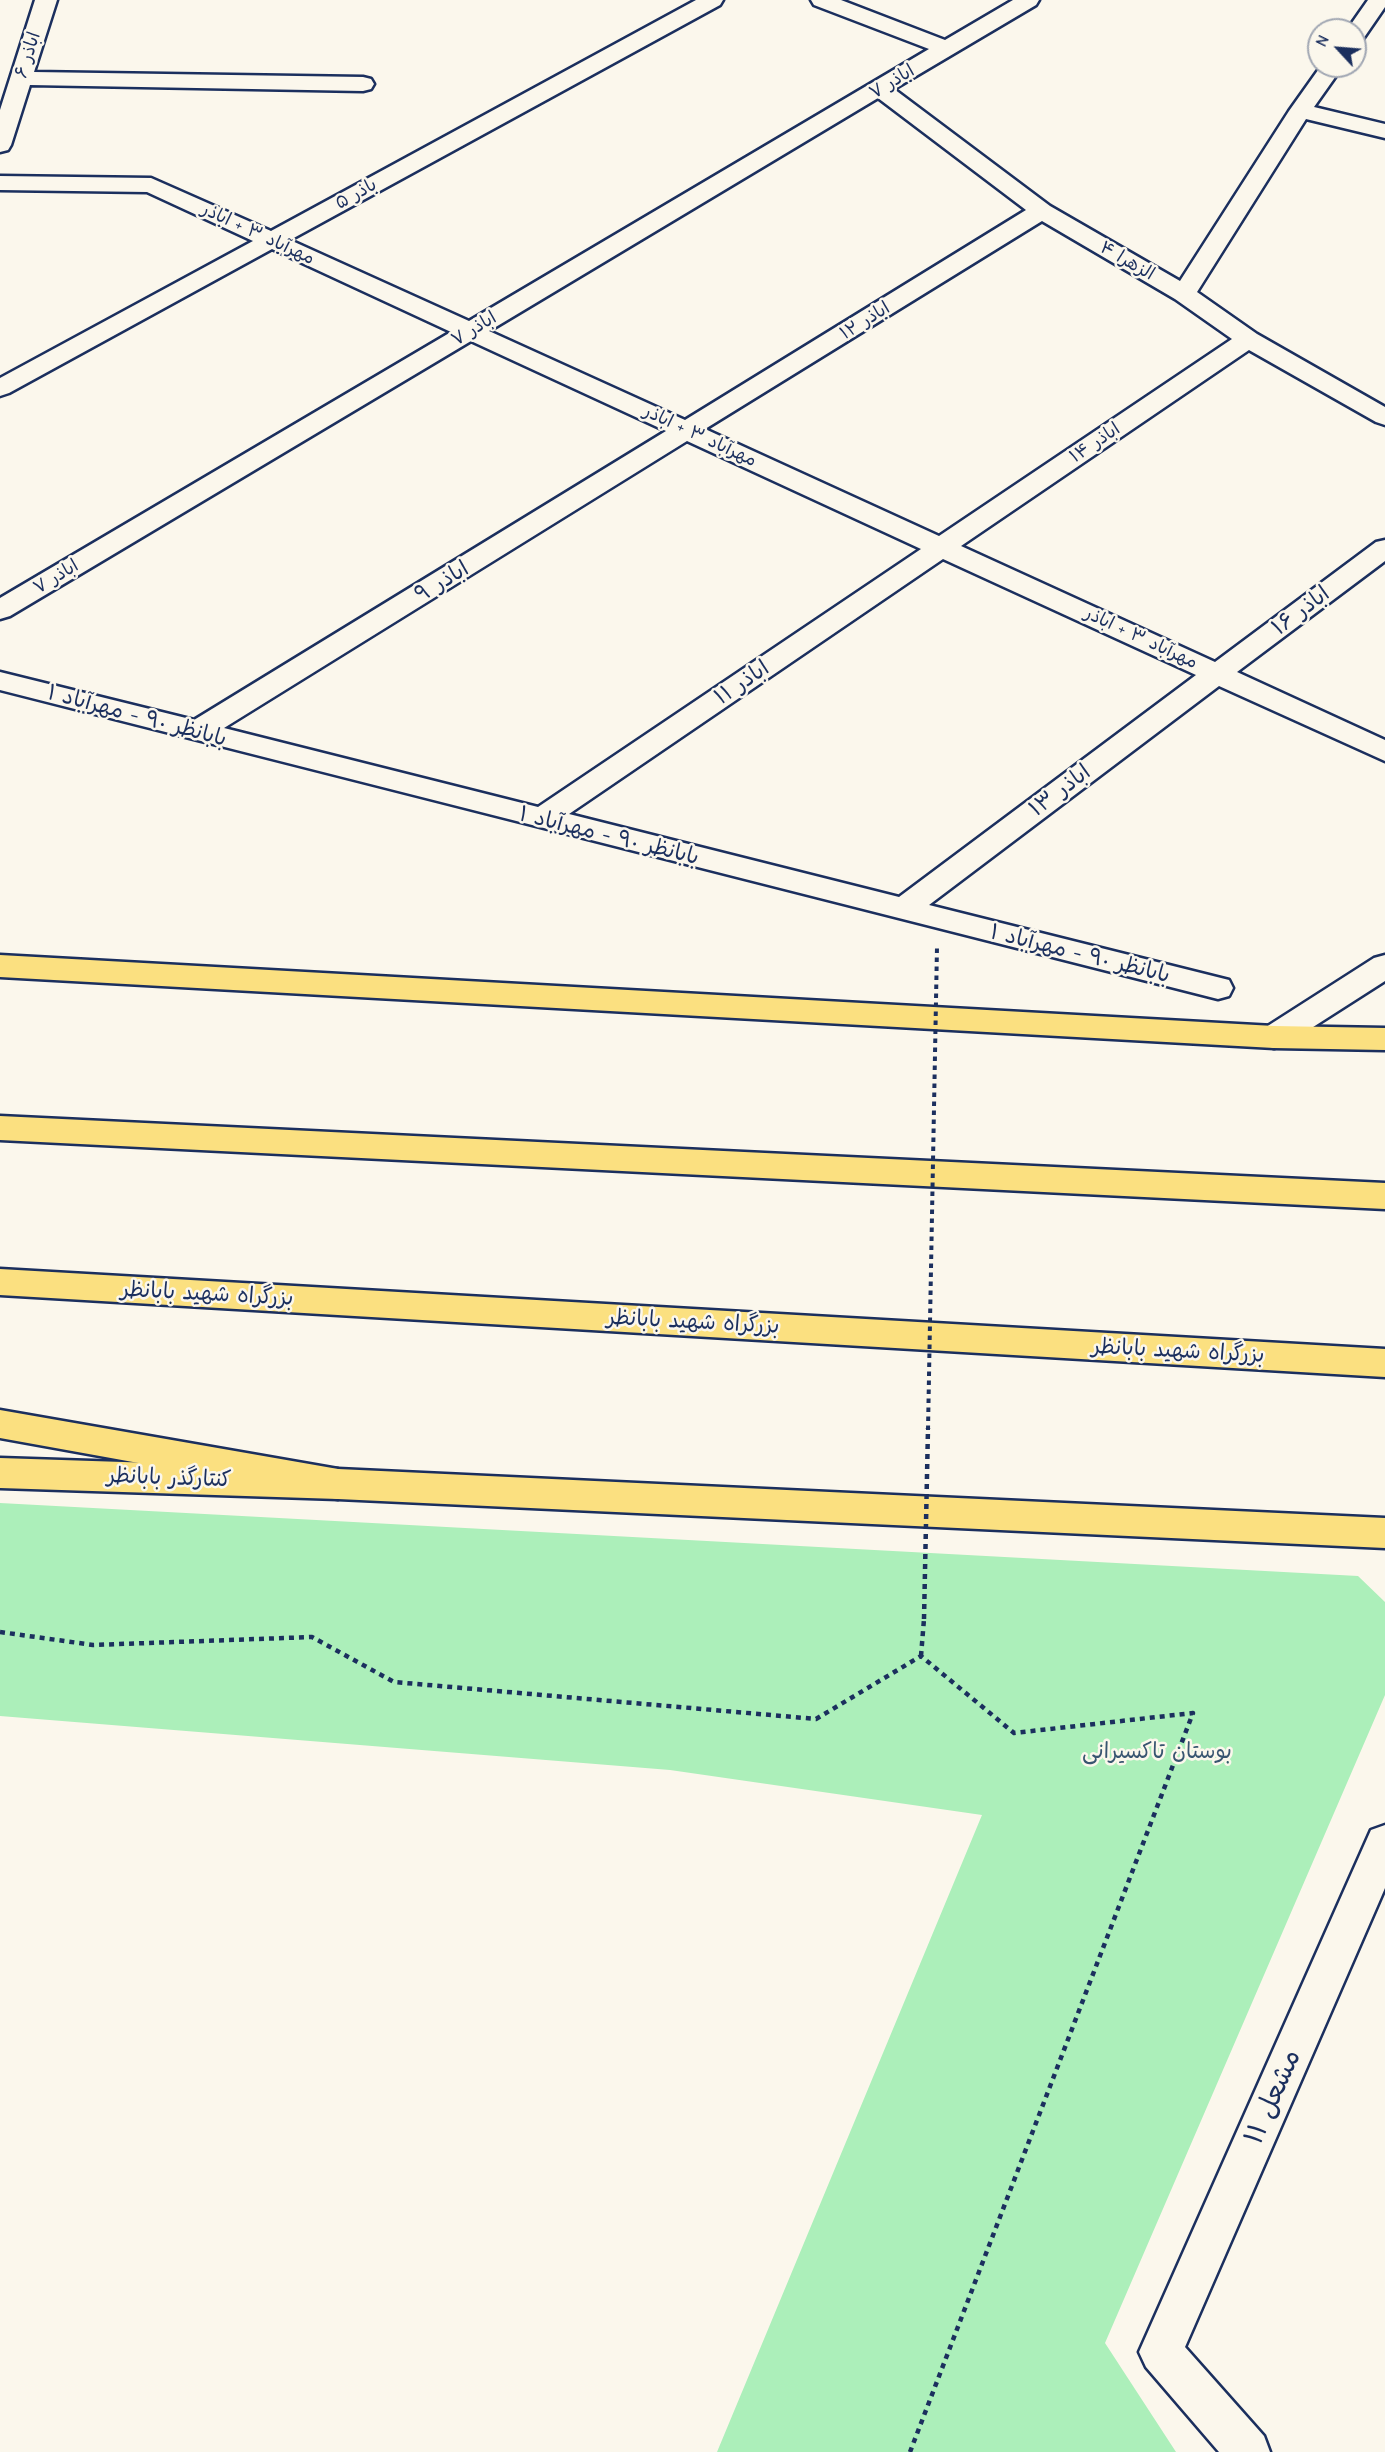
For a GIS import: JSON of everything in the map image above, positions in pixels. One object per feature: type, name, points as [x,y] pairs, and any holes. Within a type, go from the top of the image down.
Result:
[{"type":"main road","points":[[0,966],[1274,1036],[1385,1039]]},
{"type":"main road","points":[[0,1128],[1385,1196]]},
{"type":"main road","name":"بزرگراه شهید بابانظر","points":[[0,1282],[1385,1363]]},
{"type":"main road","points":[[0,1424],[338,1484],[1385,1533]]},
{"type":"main road","name":"کنتارگذر بابانظر","points":[[0,1473],[338,1484]]},
{"type":"street","name":"اباذر ۶","points":[[0,145],[46,0]]},
{"type":"street","name":"باذر ۵","points":[[0,388],[712,0]]},
{"type":"street","points":[[822,0],[948,49]]},
{"type":"street","name":"اباذر ۷","points":[[0,610],[1028,0]]},
{"type":"street","points":[[1366,18],[1379,0]]},
{"type":"street","points":[[21,78],[363,84]]},
{"type":"street","points":[[1184,294],[1300,111],[1323,78]]},
{"type":"street","name":"الزهرا ۴","points":[[880,89],[1042,211],[1184,294],[1248,339],[1385,417]]},
{"type":"street","points":[[1300,111],[1385,131]]},
{"type":"street","name":"مهرآباد ۳ + اباذر","points":[[0,183],[152,185],[1385,751]]},
{"type":"street","name":"اباذر ۱۲","points":[[688,431],[1042,211]]},
{"type":"street","name":"اباذر ۱۴","points":[[943,547],[1248,339]]},
{"type":"street","name":"اباذر ۹","points":[[196,732],[688,431]]},
{"type":"street","name":"اباذر ۱۱","points":[[541,819],[943,547]]},
{"type":"street","name":"اباذر ۱۶","points":[[1218,673],[1385,548]]},
{"type":"street","name":"اباذر ۱۳","points":[[903,909],[1218,673]]},
{"type":"street","name":"بابانظر ۹۰ - مهرآباد ۱","points":[[0,681],[1218,988]]},
{"type":"street","points":[[1274,1036],[1385,966]]},
{"type":"street","name":"مشعل ۱۱","points":[[1248,2452],[1161,2352],[1385,1843]]},
{"type":"path","points":[[921,1656],[924,1619],[938,947]]},
{"type":"path","points":[[0,1632],[93,1645],[312,1636],[394,1682],[816,1719],[921,1656]]},
{"type":"path","points":[[910,2452],[1193,1713],[1014,1733],[921,1656]]},
{"type":"green space","name":"بوستان تاکسیرانی","points":[[0,1503],[1358,1576],[1385,1602],[1385,1695],[1105,2343],[1176,2452],[717,2452],[982,1815],[670,1770],[0,1716]]}]
